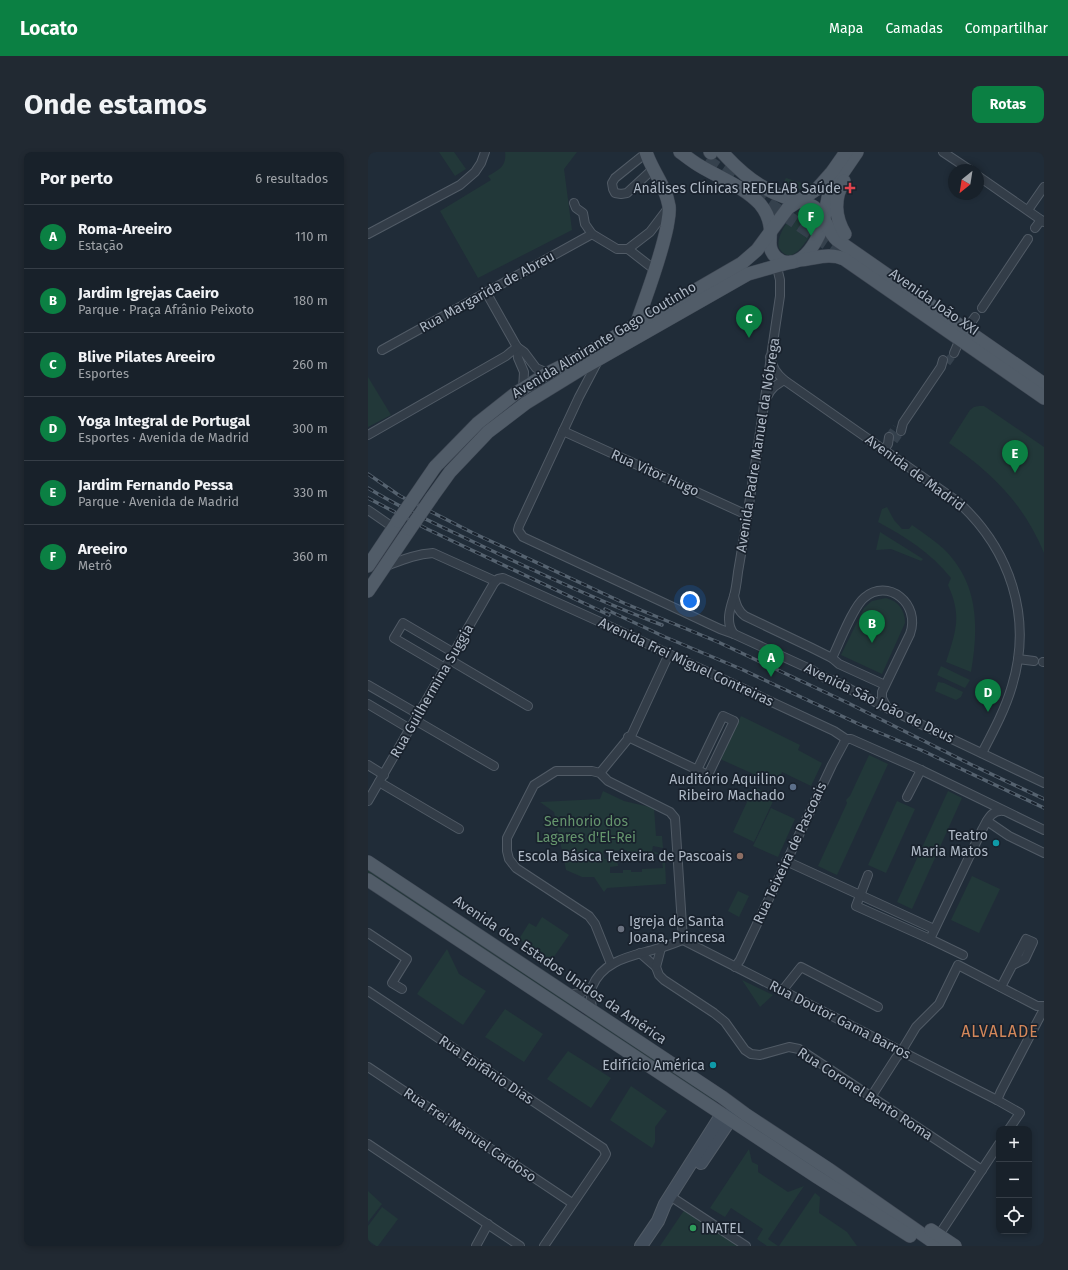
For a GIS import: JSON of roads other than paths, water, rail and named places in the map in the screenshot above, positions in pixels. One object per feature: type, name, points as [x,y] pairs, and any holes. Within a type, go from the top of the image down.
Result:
[{"type":"main road","points":[[636,325],[663,244],[669,216],[669,206],[655,167],[647,152]]},
{"type":"main road","points":[[680,152],[701,166],[730,182],[759,203],[767,214],[771,232],[770,248],[775,260],[780,261],[795,261],[808,252],[820,234],[829,192],[858,152]]},
{"type":"main road","points":[[695,152],[709,155]]},
{"type":"main road","points":[[722,152],[735,166],[764,187],[773,193],[813,206],[819,211],[824,220]]},
{"type":"main road","points":[[771,232],[785,211],[820,186],[846,152]]},
{"type":"main road","points":[[845,234],[837,215],[836,199],[841,185],[854,165],[858,152]]},
{"type":"main road","points":[[655,167],[667,183],[675,205],[676,217],[672,229],[663,244]]},
{"type":"main road","name":"Avenida João XXI","points":[[824,220],[830,233],[837,240],[961,338],[1044,384]]},
{"type":"main road","name":"Avenida Almirante Gago Coutinho","points":[[368,566],[436,467],[478,423],[516,393],[553,370],[636,325],[739,266],[757,250],[771,232]]},
{"type":"main road","name":"Avenida João XXI","points":[[795,261],[810,260],[830,255],[844,259],[961,338],[1044,398]]},
{"type":"main road","name":"Avenida Almirante Gago Coutinho","points":[[368,591],[450,472],[488,432],[526,403],[599,359],[775,260]]},
{"type":"main road","points":[[553,370],[566,367],[576,373]]},
{"type":"main road","points":[[402,541],[399,520],[418,518]]},
{"type":"main road","name":"Avenida dos Estados Unidos da América","points":[[368,862],[830,1170],[939,1240],[955,1246]]},
{"type":"main road","points":[[368,880],[837,1190],[925,1246]]},
{"type":"main road","points":[[726,1117],[733,1106]]},
{"type":"main road","points":[[837,1190],[847,1204],[910,1246]]},
{"type":"street","points":[[368,234],[460,185],[475,172],[481,163],[485,152]]},
{"type":"street","points":[[647,152],[615,178],[612,183],[615,193],[627,193],[655,167]]},
{"type":"street","points":[[944,152],[961,164]]},
{"type":"street","points":[[984,180],[1042,221],[1035,228]]},
{"type":"street","points":[[1028,210],[1044,187]]},
{"type":"street","points":[[574,203],[576,208],[583,213],[585,224],[592,234],[617,249],[628,248],[650,232],[669,206]]},
{"type":"street","name":"Rua Margarida de Abreu","points":[[382,350],[592,234]]},
{"type":"street","points":[[982,308],[1028,240]]},
{"type":"street","points":[[628,248],[655,270]]},
{"type":"street","name":"Avenida Padre Manuel da Nóbrega","points":[[734,634],[731,630],[729,616],[730,605],[734,596],[781,291],[775,260]]},
{"type":"street","points":[[486,292],[517,347],[518,358],[524,372],[522,389]]},
{"type":"street","points":[[952,351],[957,348],[961,338],[976,317]]},
{"type":"street","points":[[517,347],[524,352],[536,368],[553,370]]},
{"type":"street","points":[[368,435],[506,356],[517,347]]},
{"type":"street","name":"Avenida de Madrid","points":[[770,357],[774,370],[784,380],[889,443],[957,501],[976,520],[993,542],[1006,567],[1015,593],[1020,634],[1018,659],[1007,700],[982,753]]},
{"type":"street","points":[[563,431],[578,397],[599,359]]},
{"type":"street","points":[[900,427],[943,363]]},
{"type":"street","points":[[576,373],[580,380],[578,397]]},
{"type":"street","points":[[764,401],[769,391],[784,380]]},
{"type":"street","name":"Rua Vitor Hugo","points":[[563,431],[747,515]]},
{"type":"street","name":"Avenida São João de Deus","points":[[563,431],[519,526],[519,533],[523,537],[588,566],[720,629],[812,670],[825,678],[832,680],[1044,783]]},
{"type":"street","points":[[368,510],[399,520]]},
{"type":"street","name":"Avenida Frei Miguel Contreiras","points":[[385,567],[409,557],[433,553],[496,581],[500,578],[507,579],[834,731],[846,739],[851,739],[921,770],[1044,830]]},
{"type":"street","name":"Rua Guilhermina Suggia","points":[[368,801],[371,789],[379,782],[384,774],[496,581]]},
{"type":"street","points":[[832,658],[861,600],[869,594],[877,591],[886,591],[903,599],[909,606],[912,615],[912,624],[910,634],[884,689],[882,698],[888,708]]},
{"type":"street","points":[[734,596],[740,612],[745,616]]},
{"type":"street","points":[[730,623],[737,616],[745,616]]},
{"type":"street","name":"Avenida São João de Deus","points":[[745,616],[832,658],[839,664],[884,689]]},
{"type":"street","points":[[445,668],[394,638],[403,623],[452,657],[528,706]]},
{"type":"street","points":[[600,773],[632,734],[669,654]]},
{"type":"street","points":[[1018,659],[1034,661]]},
{"type":"street","points":[[368,685],[494,766]]},
{"type":"street","points":[[866,697],[876,697],[884,689]]},
{"type":"street","points":[[368,704],[410,729]]},
{"type":"street","points":[[628,737],[697,770],[708,775],[734,721],[723,716],[697,770]]},
{"type":"street","name":"Rua Teixeira de Pascoais","points":[[735,967],[740,960],[832,764],[846,739]]},
{"type":"street","points":[[368,765],[384,774]]},
{"type":"street","points":[[908,797],[921,770]]},
{"type":"street","points":[[592,1011],[592,988],[600,974],[611,964],[624,958],[661,948],[682,940],[675,818],[670,812],[608,781],[600,773],[592,771],[556,771],[534,785],[507,838],[507,851],[509,858],[516,868],[589,916],[595,924],[611,964]]},
{"type":"street","points":[[379,782],[459,829]]},
{"type":"street","points":[[930,939],[988,818],[990,808],[984,801]]},
{"type":"street","points":[[988,818],[997,811],[1005,812]]},
{"type":"street","points":[[988,818],[1008,836],[1044,853]]},
{"type":"street","points":[[786,861],[934,929]]},
{"type":"street","points":[[868,876],[860,892],[856,906],[963,954]]},
{"type":"street","points":[[368,933],[407,959],[392,983],[402,989]]},
{"type":"street","name":"Rua Doutor Gama Barros","points":[[682,940],[997,1100],[1020,1114],[1011,1126]]},
{"type":"street","points":[[656,968],[661,948]]},
{"type":"street","name":"Rua Coronel Bento Roma","points":[[640,954],[656,968],[659,975],[664,980],[725,1022],[745,1050],[751,1054],[760,1055],[789,1047],[799,1049],[982,1170]]},
{"type":"street","points":[[871,1097],[916,1027],[939,1004],[958,965],[1037,1006],[1044,1007],[997,1100]]},
{"type":"street","points":[[1001,987],[1013,965]]},
{"type":"street","points":[[782,991],[802,967],[878,1008]]},
{"type":"street","points":[[568,995],[580,993],[592,988]]},
{"type":"street","name":"Rua Epifânio Dias","points":[[368,991],[603,1148],[606,1154],[604,1158],[572,1203]]},
{"type":"street","name":"Rua Frei Manuel Cardoso","points":[[368,1067],[572,1203]]},
{"type":"street","points":[[641,1246],[658,1221],[671,1208],[674,1198],[726,1117]]},
{"type":"street","points":[[368,1144],[520,1246]]},
{"type":"street","points":[[939,1240],[996,1149]]},
{"type":"street","points":[[674,1198],[746,1246]]},
{"type":"street","points":[[544,1246],[572,1203]]},
{"type":"street","points":[[476,1246],[488,1224]]},
{"type":"tunnel","points":[[706,160],[734,179]]},
{"type":"tunnel","points":[[753,193],[849,259]]},
{"type":"tunnel","points":[[947,363],[954,353]]},
{"type":"tunnel","points":[[889,437],[896,427]]},
{"type":"tunnel","points":[[894,441],[901,431]]},
{"type":"railway","points":[[368,474],[400,496],[473,533],[626,604],[718,642],[846,702],[1044,799]]},
{"type":"railway","points":[[368,488],[411,512],[528,568],[594,598],[662,625]]},
{"type":"railway","points":[[368,498],[427,529],[609,615]]},
{"type":"railway","points":[[605,609],[665,637],[741,669],[863,726],[921,750],[1044,808]]},
{"type":"place","name":"Análises Clínicas REDELAB Saúde","points":[[850,188]]},
{"type":"place","name":"Areeiro","points":[[811,236]]},
{"type":"place","name":"Blive Pilates Areeiro","points":[[749,338]]},
{"type":"place","name":"Jardim Fernando Pessa","points":[[1015,473]]},
{"type":"place","name":"Jardim Igrejas Caeiro","points":[[872,643]]},
{"type":"place","name":"Roma-Areeiro","points":[[771,677]]},
{"type":"place","name":"Yoga Integral de Portugal","points":[[988,712]]},
{"type":"place","name":"Auditório Aquilino Ribeiro Machado","points":[[793,787]]},
{"type":"place","name":"Teatro Maria Matos","points":[[996,843]]},
{"type":"place","name":"Escola Básica Teixeira de Pascoais","points":[[740,856]]},
{"type":"place","name":"Igreja de Santa Joana, Princesa","points":[[621,929]]},
{"type":"place","name":"Edifício América","points":[[713,1065]]},
{"type":"place","name":"INATEL","points":[[693,1228]]},
{"type":"district","name":"ALVALADE","points":[[1000,1031]]},
{"type":"park label","name":"Senhorio dos Lagares d'El-Rei","points":[[586,830]]}]
